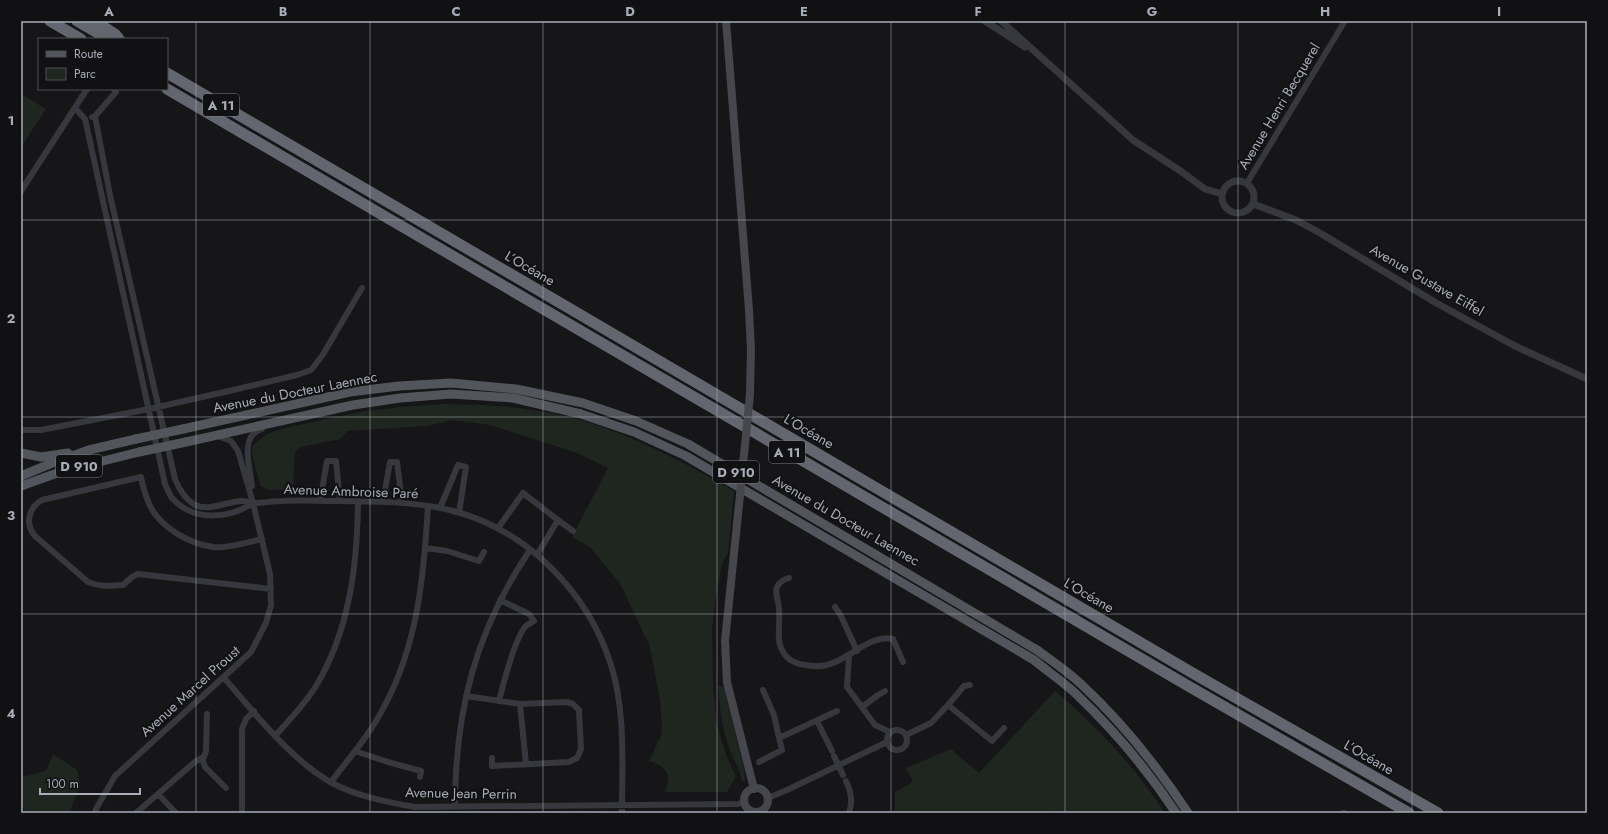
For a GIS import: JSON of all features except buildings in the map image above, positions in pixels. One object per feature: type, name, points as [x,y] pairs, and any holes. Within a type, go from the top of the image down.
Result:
[{"type":"highway","points":[[50,21],[79,38]]},
{"type":"highway","points":[[77,21],[106,38]]},
{"type":"highway","points":[[95,21],[115,34],[118,38]]},
{"type":"highway","name":"L’Océane","points":[[168,74],[1183,667],[1438,813]]},
{"type":"highway","name":"L’Océane","points":[[168,90],[1169,675],[1408,813]]},
{"type":"main road","points":[[726,21],[751,350],[750,394],[724,641],[727,682],[754,789]]},
{"type":"main road","name":"Avenue du Docteur Laennec","points":[[21,476],[89,450],[350,392],[399,386],[451,383],[516,389],[583,403],[636,421],[688,444],[1037,650],[1080,683],[1129,732],[1162,774],[1188,813]]},
{"type":"main road","name":"Avenue du Docteur Laennec","points":[[21,486],[63,471],[139,452],[353,405],[400,398],[451,394],[513,398],[581,414],[634,432],[686,456],[1034,660],[1074,692],[1122,741],[1154,781],[1176,813]]},
{"type":"main road","name":"D 910","points":[[21,453],[41,457],[89,450]]},
{"type":"main road","points":[[757,788],[764,792],[768,798],[767,806],[762,812],[750,811],[747,809],[744,802],[747,792],[757,788]]},
{"type":"street","points":[[985,21],[1043,59]]},
{"type":"street","points":[[1001,21],[1133,140],[1205,189],[1222,194]]},
{"type":"street","name":"Avenue Henri Becquerel","points":[[1247,183],[1345,21]]},
{"type":"street","points":[[21,191],[86,90]]},
{"type":"street","points":[[85,118],[95,116],[116,92],[115,90]]},
{"type":"street","points":[[76,108],[85,118],[165,484],[172,497],[187,510],[208,516],[229,514],[244,510],[253,503]]},
{"type":"street","name":"Avenue Ambroise Paré","points":[[95,116],[110,195],[158,406],[175,479],[181,493],[196,506],[214,507],[242,501],[253,503],[320,501],[402,502],[440,508],[459,513],[498,528],[537,555],[548,564],[568,586],[585,608],[599,634],[610,662],[617,689],[621,716],[622,813]]},
{"type":"street","points":[[87,128],[96,126]]},
{"type":"street","points":[[1237,180],[1247,183],[1251,186],[1255,194],[1253,204],[1246,211],[1241,213],[1231,212],[1224,204],[1222,194],[1224,189],[1232,182],[1237,180]]},
{"type":"street","name":"Avenue Gustave Eiffel","points":[[1253,204],[1296,220],[1438,304],[1502,339],[1587,379]]},
{"type":"street","points":[[21,430],[41,430],[149,409],[311,370],[322,356],[362,288]]},
{"type":"street","name":"Avenue Marcel Proust","points":[[253,503],[248,439],[255,431],[320,412]]},
{"type":"street","name":"Avenue Marcel Proust","points":[[95,813],[115,776],[251,652],[266,623],[272,605],[270,574],[253,503],[238,451],[231,441],[216,435]]},
{"type":"street","points":[[320,501],[327,461],[336,461],[340,502]]},
{"type":"street","points":[[383,502],[390,462],[397,462],[402,502]]},
{"type":"street","points":[[440,508],[458,465],[466,467],[459,513]]},
{"type":"street","points":[[262,539],[214,548],[196,543],[175,533],[151,508],[141,477],[42,500],[34,504],[30,512],[31,531],[35,536],[93,585],[103,587],[123,585],[132,576],[138,574],[271,589]]},
{"type":"street","points":[[498,528],[523,493],[573,531]]},
{"type":"street","points":[[276,735],[299,710],[316,686],[339,637],[347,611],[355,566],[358,502]]},
{"type":"street","points":[[331,782],[373,726],[386,704],[407,655],[419,600],[426,548],[428,506]]},
{"type":"street","points":[[537,555],[558,520]]},
{"type":"street","points":[[426,548],[447,551],[479,561],[484,552]]},
{"type":"street","points":[[455,807],[457,747],[460,724],[476,658],[489,622],[500,600],[515,572],[530,550]]},
{"type":"street","points":[[789,578],[784,579],[777,587],[776,596],[780,618],[779,640],[786,656],[794,663],[824,666],[844,659],[875,641],[885,638],[892,639],[903,662]]},
{"type":"street","points":[[499,701],[511,658],[521,635],[525,627],[534,621],[529,614],[500,600]]},
{"type":"street","points":[[835,607],[841,616],[857,651]]},
{"type":"street","points":[[850,656],[847,687],[875,725],[890,732]]},
{"type":"street","name":"Avenue Jean Perrin","points":[[224,678],[299,760],[331,782],[365,796],[415,810],[455,807],[474,810],[738,804],[744,802]]},
{"type":"street","points":[[906,735],[931,723],[964,686],[970,685]]},
{"type":"street","points":[[759,762],[782,750],[774,715],[763,690]]},
{"type":"street","points":[[862,707],[885,691]]},
{"type":"street","points":[[466,696],[520,704],[566,702],[573,704],[579,710],[581,750],[577,758],[569,762],[492,766],[492,758]]},
{"type":"street","points":[[520,704],[526,764]]},
{"type":"street","points":[[948,705],[992,741],[1004,728]]},
{"type":"street","points":[[242,813],[242,729],[246,719],[254,712]]},
{"type":"street","points":[[779,738],[837,712]]},
{"type":"street","points":[[136,813],[196,761],[202,758],[206,751],[207,714]]},
{"type":"street","points":[[816,721],[850,788],[852,799],[849,813]]},
{"type":"street","points":[[897,729],[906,735],[906,742],[902,748],[893,749],[887,742],[887,735],[897,729]]},
{"type":"street","points":[[768,798],[887,742]]},
{"type":"street","points":[[355,751],[422,771],[420,778]]},
{"type":"street","points":[[202,758],[205,767],[226,788]]},
{"type":"street","points":[[158,794],[176,813]]},
{"type":"green space","points":[[21,94],[46,109],[21,147]]},
{"type":"green space","points":[[443,404],[479,405],[534,410],[588,422],[645,444],[699,471],[734,491],[728,553],[722,564],[712,629],[713,684],[716,722],[726,755],[736,776],[727,792],[664,792],[668,781],[667,772],[660,766],[649,761],[661,736],[662,728],[660,700],[650,647],[621,585],[591,548],[572,537],[608,468],[577,453],[490,425],[452,420],[427,426],[347,431],[341,439],[300,447],[295,453],[293,489],[269,490],[261,486],[253,459],[252,446],[267,434],[285,428],[359,412]]},
{"type":"green space","points":[[718,686],[724,686],[744,769],[745,780],[742,782],[723,726]]},
{"type":"green space","points":[[1055,691],[1086,718],[1128,763],[1165,813],[1055,813],[1052,810],[1050,813],[895,813],[895,792],[913,782],[906,768],[951,749],[979,773]]},
{"type":"green space","points":[[53,754],[77,770],[80,787],[70,813],[25,813],[21,798],[21,777],[46,771]]}]
